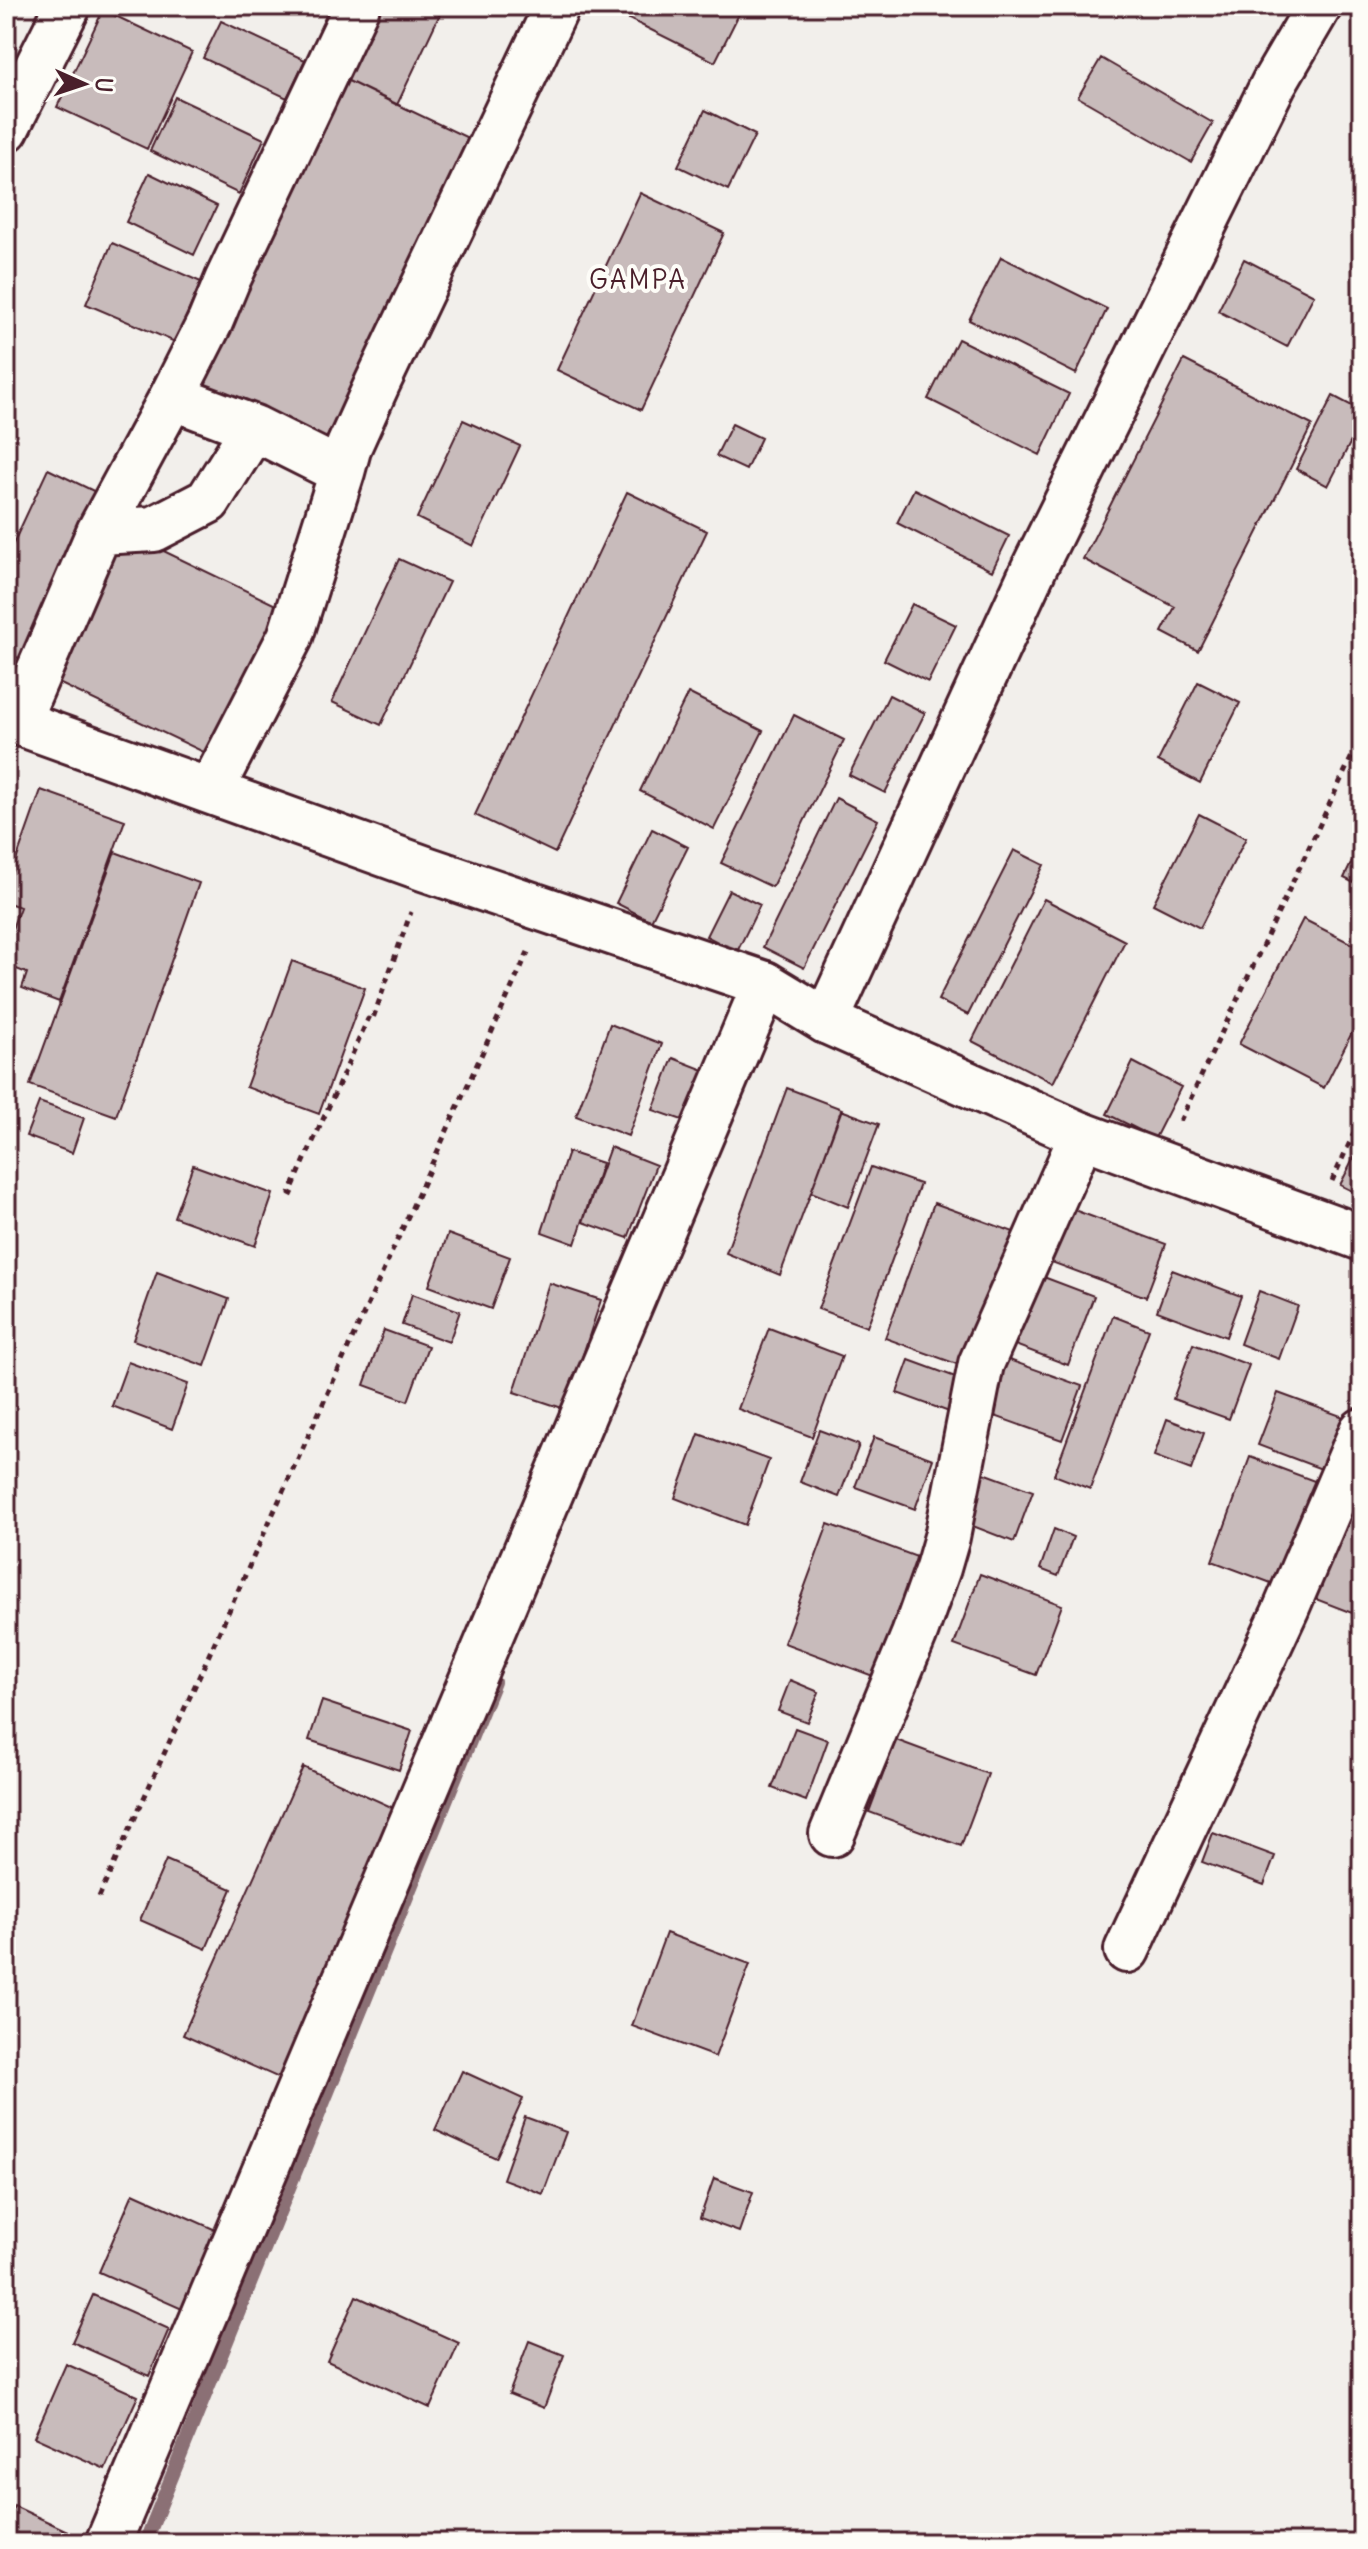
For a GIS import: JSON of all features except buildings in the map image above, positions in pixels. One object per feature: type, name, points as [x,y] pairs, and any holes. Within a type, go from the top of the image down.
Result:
[{"type":"street","points":[[6,129],[68,6]]},
{"type":"street","points":[[357,6],[210,322],[99,532],[11,720],[426,869],[765,984],[826,1021],[1082,1135],[1362,1238]]},
{"type":"street","points":[[211,790],[290,637],[349,446],[557,6]]},
{"type":"street","points":[[826,1021],[1034,568],[1274,83],[1319,6]]},
{"type":"street","points":[[172,397],[254,428],[342,472]]},
{"type":"street","points":[[99,532],[154,529],[208,501],[254,428]]},
{"type":"street","points":[[108,2543],[765,984]]},
{"type":"street","points":[[832,1834],[914,1635],[938,1568],[947,1537],[981,1364],[1082,1135]]},
{"type":"street","points":[[1127,1950],[1286,1609],[1362,1431]]},
{"type":"path","points":[[1159,1164],[1362,735]]},
{"type":"path","points":[[294,1195],[290,1193],[368,1019],[372,1021],[426,869]]},
{"type":"path","points":[[99,1897],[547,911]]},
{"type":"path","points":[[1313,1222],[1362,1116]]},
{"type":"waterway","points":[[145,2543],[494,1682]]},
{"type":"district","name":"GAMPA","points":[[638,279]]}]
